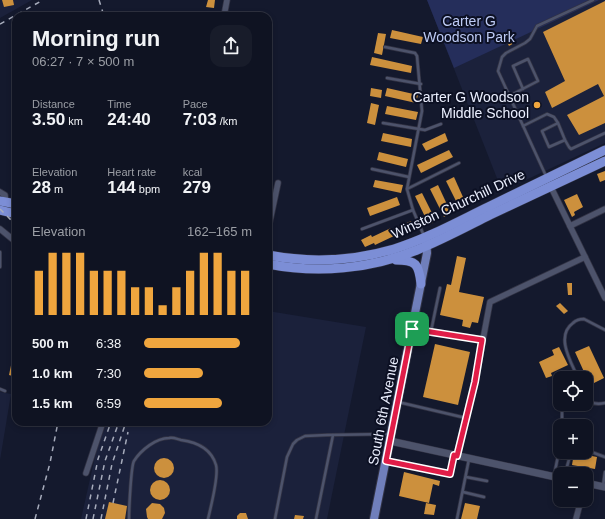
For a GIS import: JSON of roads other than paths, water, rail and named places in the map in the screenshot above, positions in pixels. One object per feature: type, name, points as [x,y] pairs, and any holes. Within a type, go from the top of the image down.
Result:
[{"type":"highway","name":"Winston Churchill Drive","points":[[272,265],[295,268],[332,269],[350,268],[386,260],[549,182],[605,150]]},
{"type":"highway","name":"Winston Churchill Drive","points":[[549,182],[605,161]]},
{"type":"highway","name":"Winston Churchill Drive","points":[[272,255],[312,260],[345,259],[374,254],[426,241]]},
{"type":"highway","points":[[386,260],[406,260],[413,262],[420,272],[421,284]]},
{"type":"main road","name":"South 6th Avenue","points":[[374,519],[427,253],[426,241]]},
{"type":"street","points":[[225,12],[227,0]]},
{"type":"street","points":[[549,182],[605,298]]},
{"type":"street","points":[[272,211],[278,183]]},
{"type":"street","points":[[0,192],[5,195],[5,206]]},
{"type":"street","points":[[570,226],[605,209]]},
{"type":"street","points":[[0,229],[12,239]]},
{"type":"street","points":[[456,456],[475,382],[489,304],[493,300],[585,257]]},
{"type":"street","points":[[412,329],[482,340]]},
{"type":"street","points":[[86,473],[102,426]]},
{"type":"street","points":[[390,438],[456,456],[553,476]]},
{"type":"street","points":[[593,485],[604,487]]},
{"type":"street","points":[[576,519],[579,507]]},
{"type":"lane","points":[[549,182],[498,71],[502,57],[506,53],[530,39],[538,26],[593,0]]},
{"type":"lane","points":[[386,47],[417,54],[421,84],[422,111],[408,189],[413,210],[426,241]]},
{"type":"lane","points":[[509,96],[523,89],[538,81],[528,58],[513,66],[523,89]]},
{"type":"lane","points":[[386,78],[421,84]]},
{"type":"lane","points":[[523,126],[548,114],[554,117],[569,148],[571,149],[605,133]]},
{"type":"lane","points":[[383,123],[419,130],[430,129],[441,124]]},
{"type":"lane","points":[[558,124],[542,131],[549,147],[565,140]]},
{"type":"lane","points":[[408,189],[459,163]]},
{"type":"lane","points":[[372,169],[409,177]]},
{"type":"lane","points":[[362,229],[413,210]]},
{"type":"lane","points":[[0,252],[0,268]]},
{"type":"lane","points":[[431,332],[440,288]]},
{"type":"lane","points":[[575,371],[565,345],[564,335],[567,329],[575,321],[584,319],[605,330]]},
{"type":"lane","points":[[0,389],[6,391]]},
{"type":"lane","points":[[398,402],[466,418]]},
{"type":"lane","points":[[593,403],[605,403]]},
{"type":"lane","points":[[275,519],[287,457],[293,444],[297,440],[305,436],[333,434],[390,438]]},
{"type":"lane","points":[[316,519],[333,434]]},
{"type":"lane","points":[[128,519],[133,462],[142,451],[154,442],[168,438],[192,441],[205,448],[214,459],[217,467],[208,519]]},
{"type":"lane","points":[[593,453],[605,457]]},
{"type":"lane","points":[[386,461],[450,474],[456,456]]},
{"type":"lane","points":[[456,519],[469,459]]},
{"type":"lane","points":[[604,487],[605,472]]},
{"type":"lane","points":[[466,477],[487,482]]},
{"type":"lane","points":[[463,492],[484,497]]},
{"type":"railway","points":[[22,12],[43,0]]},
{"type":"railway","points":[[99,0],[103,12]]},
{"type":"railway","points":[[0,24],[12,17]]},
{"type":"railway","points":[[0,209],[12,221]]},
{"type":"railway","points":[[35,519],[50,463],[57,426]]},
{"type":"railway","points":[[86,519],[98,459],[110,426]]},
{"type":"railway","points":[[93,519],[105,461],[118,426]]},
{"type":"railway","points":[[101,519],[112,464],[125,426]]},
{"type":"railway","points":[[113,503],[128,432]]},
{"type":"place","name":"Carter G Woodson Middle School","points":[[537,105]]},
{"type":"park label","name":"Carter G Woodson Park","points":[[469,30]]}]
